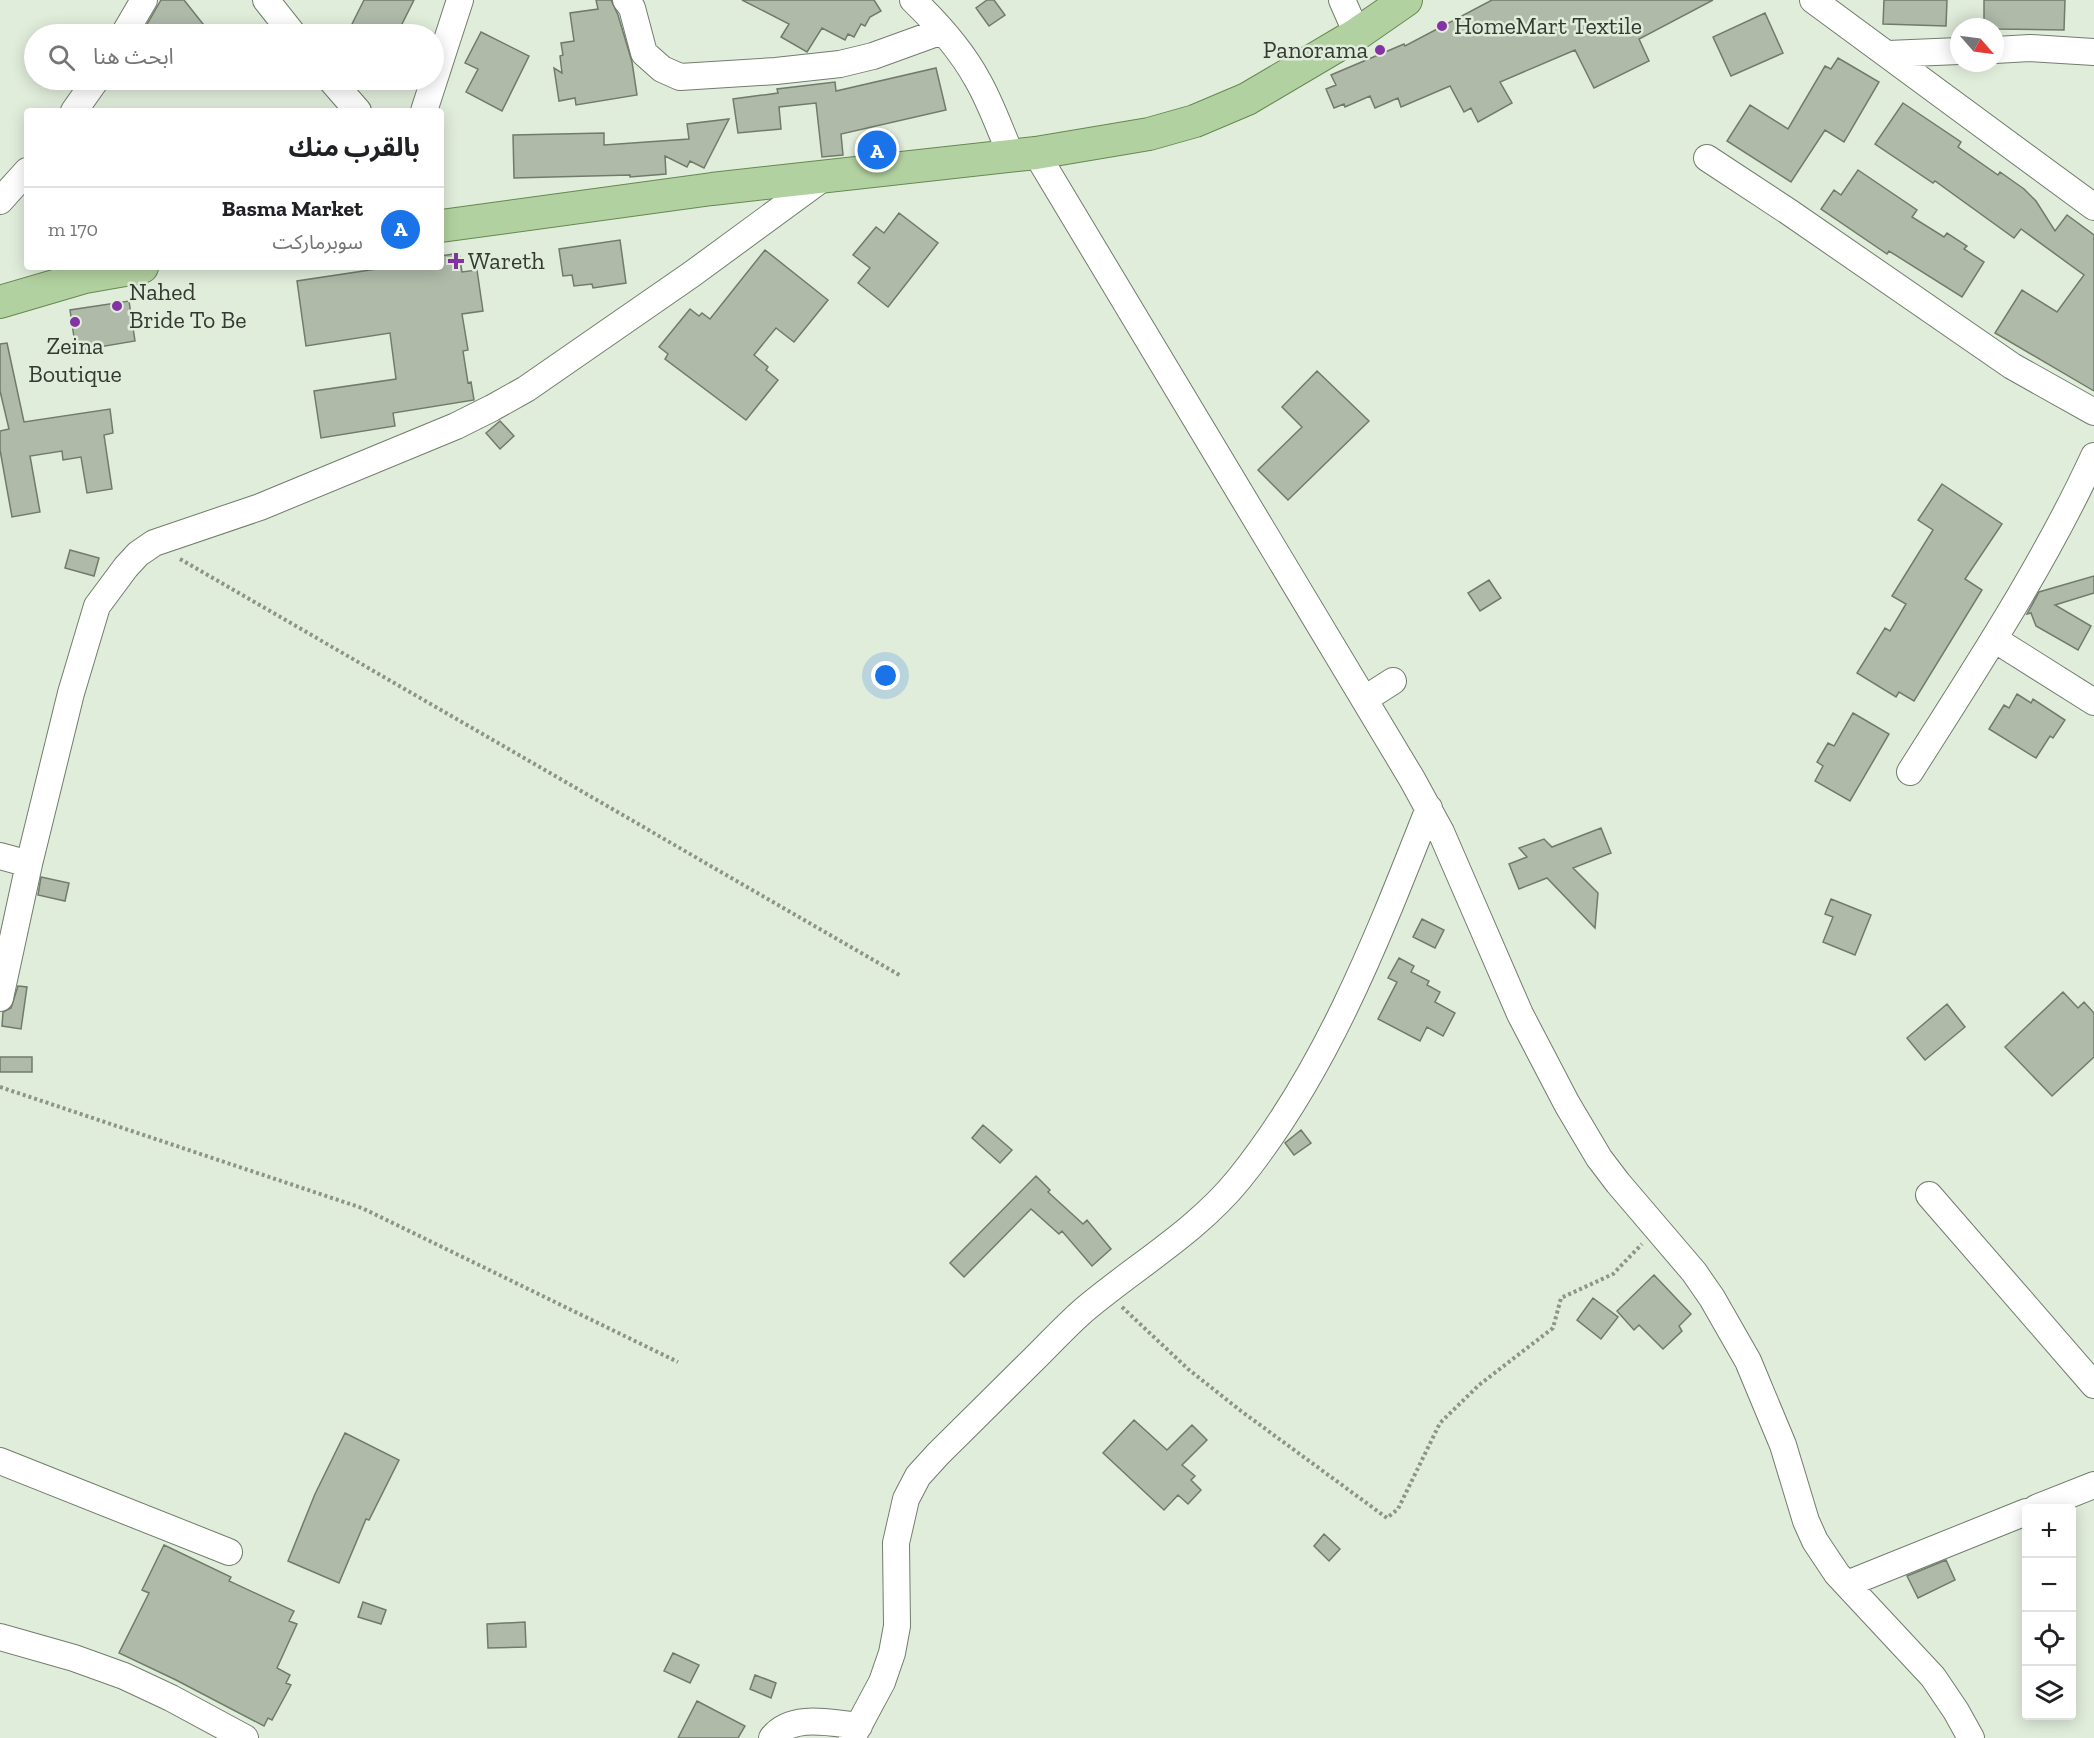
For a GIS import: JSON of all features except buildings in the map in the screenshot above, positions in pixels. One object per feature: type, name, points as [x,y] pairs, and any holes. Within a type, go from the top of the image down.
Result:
[{"type":"main road","points":[[444,221],[1024,154],[1149,134],[1195,121],[1247,99],[1357,34],[1406,0]]},
{"type":"main road","points":[[0,302],[86,277],[125,270]]},
{"type":"street","points":[[130,24],[144,0]]},
{"type":"street","points":[[266,0],[285,24]]},
{"type":"street","points":[[444,49],[460,0]]},
{"type":"street","points":[[627,0],[632,8],[644,53],[662,69],[680,77],[840,64],[873,56],[942,31]]},
{"type":"street","points":[[913,0],[942,31],[977,78],[1365,699],[1429,808],[1520,1014],[1567,1104],[1599,1158],[1694,1272],[1712,1298],[1748,1361],[1783,1445],[1806,1521],[1815,1541],[1837,1574],[1933,1677],[1971,1738]]},
{"type":"street","points":[[1342,0],[1357,34]]},
{"type":"street","points":[[1813,0],[2094,207]]},
{"type":"street","points":[[2004,49],[2030,48],[2094,52]]},
{"type":"street","points":[[1888,54],[1950,51]]},
{"type":"street","points":[[76,108],[89,90]]},
{"type":"street","points":[[340,90],[355,108]]},
{"type":"street","points":[[425,108],[431,90]]},
{"type":"street","points":[[1707,158],[2012,366],[2094,412]]},
{"type":"street","points":[[0,201],[24,174]]},
{"type":"street","points":[[0,998],[29,864],[71,693],[97,606],[138,554],[154,543],[260,507],[456,426],[492,408],[526,389],[692,274],[823,178]]},
{"type":"street","points":[[1910,772],[1994,639],[2069,512],[2094,456]]},
{"type":"street","points":[[1994,639],[2094,702]]},
{"type":"street","points":[[1365,699],[1392,681]]},
{"type":"street","points":[[772,1738],[780,1728],[793,1723],[822,1723],[856,1732],[882,1682],[892,1653],[897,1626],[896,1543],[906,1499],[918,1476],[1083,1311],[1187,1232],[1238,1180],[1301,1089],[1332,1032],[1392,900],[1429,808]]},
{"type":"street","points":[[0,856],[29,864]]},
{"type":"street","points":[[1929,1196],[2094,1385]]},
{"type":"street","points":[[0,1461],[229,1552]]},
{"type":"street","points":[[2048,1504],[2094,1485]]},
{"type":"street","points":[[1846,1584],[2022,1514]]},
{"type":"street","points":[[0,1637],[74,1658],[124,1676],[171,1698],[244,1738]]},
{"type":"path","points":[[154,543],[902,976]]},
{"type":"path","points":[[0,1087],[362,1208],[678,1362]]},
{"type":"path","points":[[1107,1293],[1188,1369],[1241,1411],[1387,1518],[1398,1509],[1440,1423],[1451,1410],[1479,1385],[1553,1328],[1561,1298],[1613,1274],[1657,1228]]},
{"type":"place","name":"HomeMart Textile","points":[[1442,26]]},
{"type":"place","name":"Panorama","points":[[1380,50]]},
{"type":"place","name":"Basma Market","points":[[877,150]]},
{"type":"place","name":"Wareth","points":[[456,261]]},
{"type":"place","name":"Nahed Bride To Be","points":[[117,306]]},
{"type":"place","name":"Zeina Boutique","points":[[75,322]]}]
